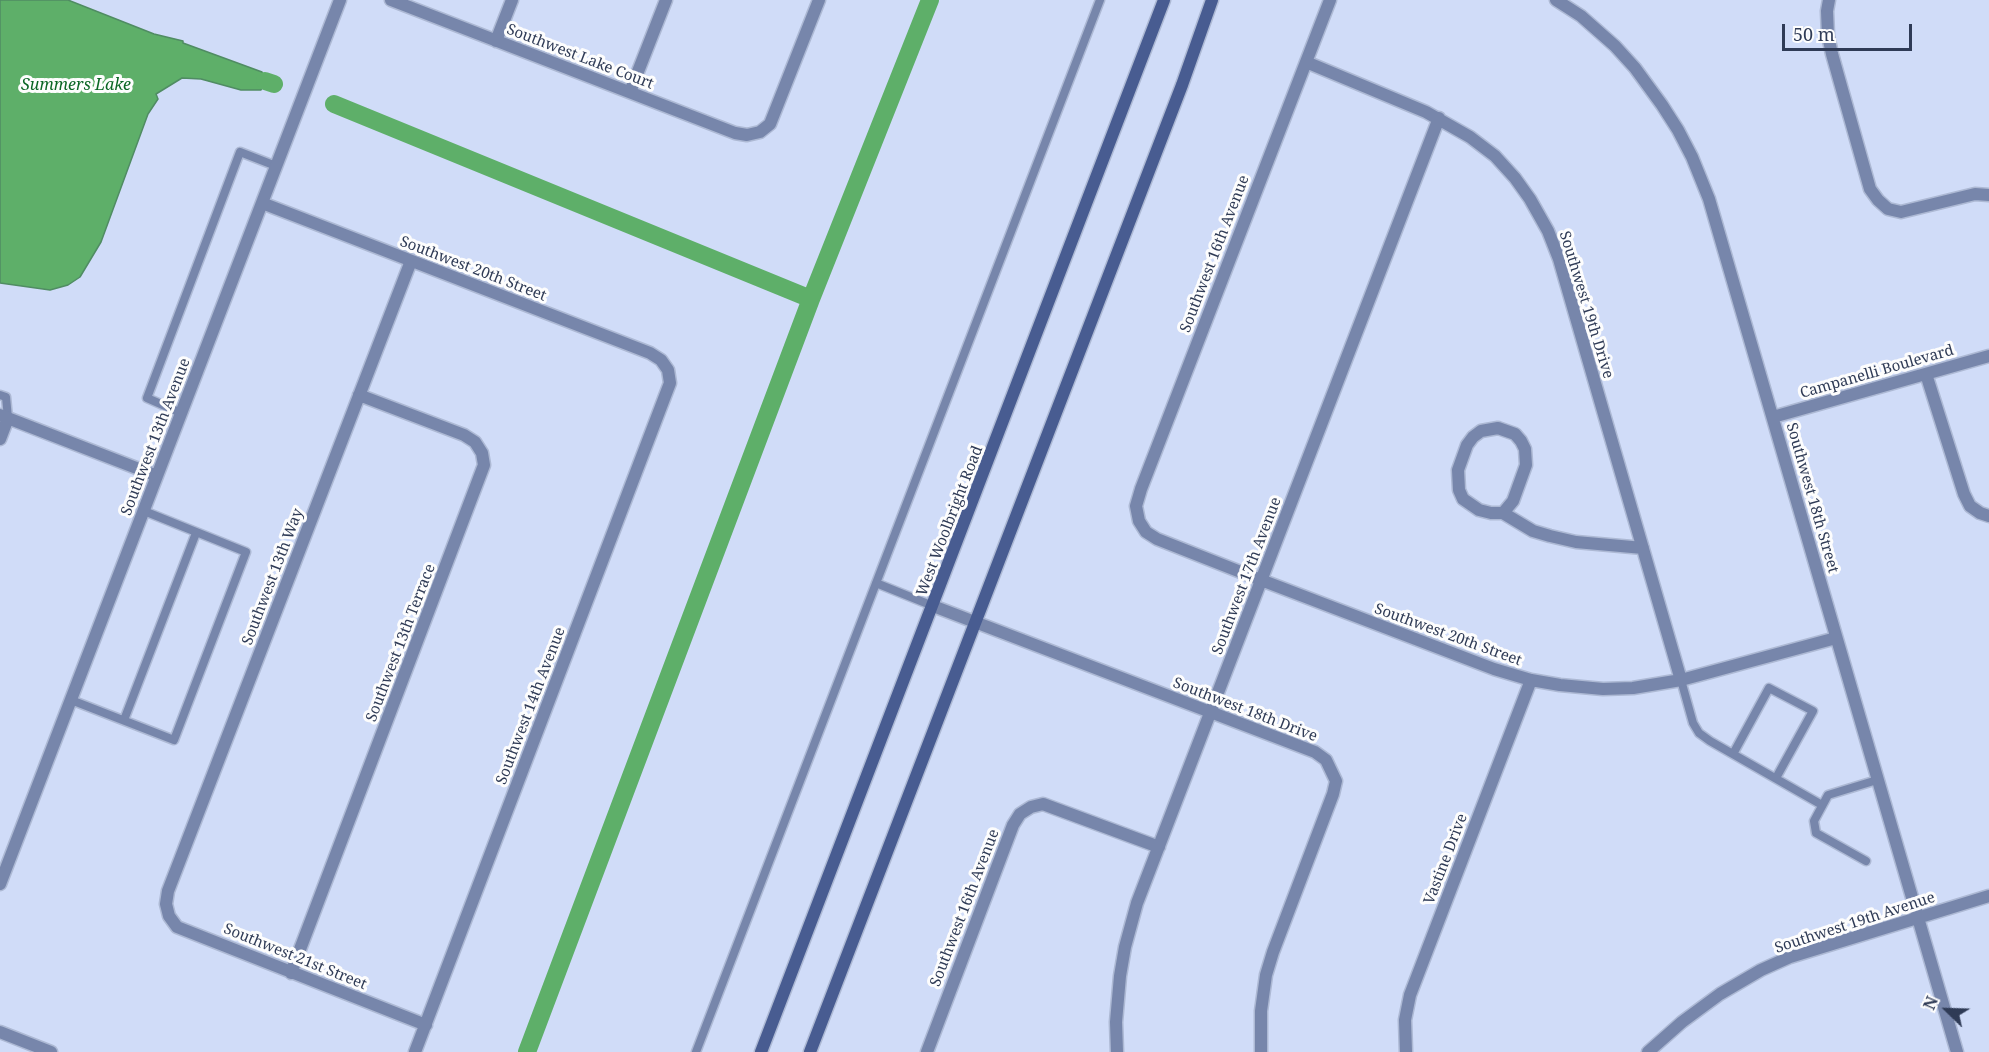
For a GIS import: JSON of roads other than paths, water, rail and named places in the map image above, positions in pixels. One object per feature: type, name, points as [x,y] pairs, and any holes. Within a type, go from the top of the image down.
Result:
[{"type":"main road","name":"West Woolbright Road","points":[[761,1052],[1164,0]]},
{"type":"main road","points":[[810,1052],[1182,85],[1212,0]]},
{"type":"street","name":"Southwest 13th Avenue","points":[[0,884],[340,0]]},
{"type":"street","name":"Southwest Lake Court","points":[[390,0],[735,133],[747,135],[760,132],[770,124],[819,0]]},
{"type":"street","points":[[496,41],[512,0]]},
{"type":"street","points":[[630,92],[666,0]]},
{"type":"street","name":"Southwest 16th Avenue","points":[[1139,521],[1136,506],[1141,489],[1330,0]]},
{"type":"street","name":"Southwest 18th Street","points":[[1556,0],[1581,16],[1615,46],[1635,68],[1662,105],[1692,157],[1709,199],[1957,1052]]},
{"type":"street","points":[[1829,0],[1828,28],[1832,54],[1870,189],[1878,200],[1888,209],[1901,212],[1975,194],[1989,195]]},
{"type":"street","name":"Southwest 19th Drive","points":[[1306,62],[1439,118],[1495,156],[1530,199],[1548,231],[1559,259],[1681,680]]},
{"type":"street","name":"Southwest 17th Avenue","points":[[1117,1052],[1116,1022],[1120,976],[1125,946],[1137,903],[1439,118]]},
{"type":"street","name":"Southwest 20th Street","points":[[262,203],[650,353],[661,360],[668,370]]},
{"type":"street","name":"Southwest 13th Way","points":[[166,904],[168,891],[411,261]]},
{"type":"street","name":"Campanelli Boulevard","points":[[1773,417],[1989,356]]},
{"type":"street","name":"Southwest 14th Avenue","points":[[415,1052],[670,383],[668,370]]},
{"type":"street","points":[[1926,374],[1964,494],[1970,506],[1989,516]]},
{"type":"street","name":"Southwest 13th Terrace","points":[[291,973],[484,465],[482,453],[475,442],[464,435],[359,395]]},
{"type":"street","points":[[0,438],[4,417],[157,476]]},
{"type":"street","points":[[1503,513],[1513,501],[1526,465],[1525,449],[1521,441],[1515,434],[1498,428],[1473,437],[1467,445],[1458,470],[1462,499],[1479,510],[1503,513],[1526,527],[1550,536],[1576,542],[1643,548]]},
{"type":"street","name":"Southwest 20th Street","points":[[1139,521],[1146,532],[1157,539],[1494,669],[1531,680],[1603,689],[1634,688],[1681,680],[1836,638]]},
{"type":"street","name":"Southwest 18th Drive","points":[[933,606],[1315,753],[1326,760],[1336,781],[1266,975],[1261,1011],[1261,1052]]},
{"type":"street","name":"Vastine Drive","points":[[1406,1052],[1404,1020],[1410,995],[1531,680]]},
{"type":"street","name":"Southwest 16th Avenue","points":[[927,1052],[1013,825],[1020,814],[1030,807],[1043,804],[1159,847]]},
{"type":"street","name":"Southwest 19th Avenue","points":[[1648,1052],[1682,1022],[1720,994],[1761,970],[1790,957],[1989,896]]},
{"type":"street","name":"Southwest 21st Street","points":[[166,904],[169,916],[177,927],[426,1024]]},
{"type":"street","points":[[0,1032],[51,1052]]},
{"type":"lane","points":[[696,1052],[1100,0]]},
{"type":"lane","points":[[181,413],[147,398],[231,175],[240,153],[276,166]]},
{"type":"lane","points":[[0,395],[6,397],[4,417]]},
{"type":"lane","points":[[71,700],[174,740],[187,707],[246,552],[144,511]]},
{"type":"lane","points":[[124,720],[196,533]]},
{"type":"lane","points":[[876,583],[933,606]]},
{"type":"lane","points":[[1681,680],[1693,723],[1700,733],[1710,741],[1822,805]]},
{"type":"lane","points":[[1733,754],[1769,688],[1813,711],[1776,778]]},
{"type":"lane","points":[[1866,861],[1816,833],[1814,821],[1828,795],[1877,780]]},
{"type":"water","name":"Summers Lake","points":[[0,0],[68,0],[154,34],[183,41],[183,43],[262,72],[265,81],[261,90],[241,90],[201,79],[182,78],[156,94],[158,99],[148,114],[101,242],[80,277],[68,285],[50,290],[0,283]]},
{"type":"waterway","points":[[527,1052],[811,299],[930,0]]},
{"type":"waterway","points":[[265,81],[274,84]]},
{"type":"waterway","points":[[334,104],[811,299]]}]
